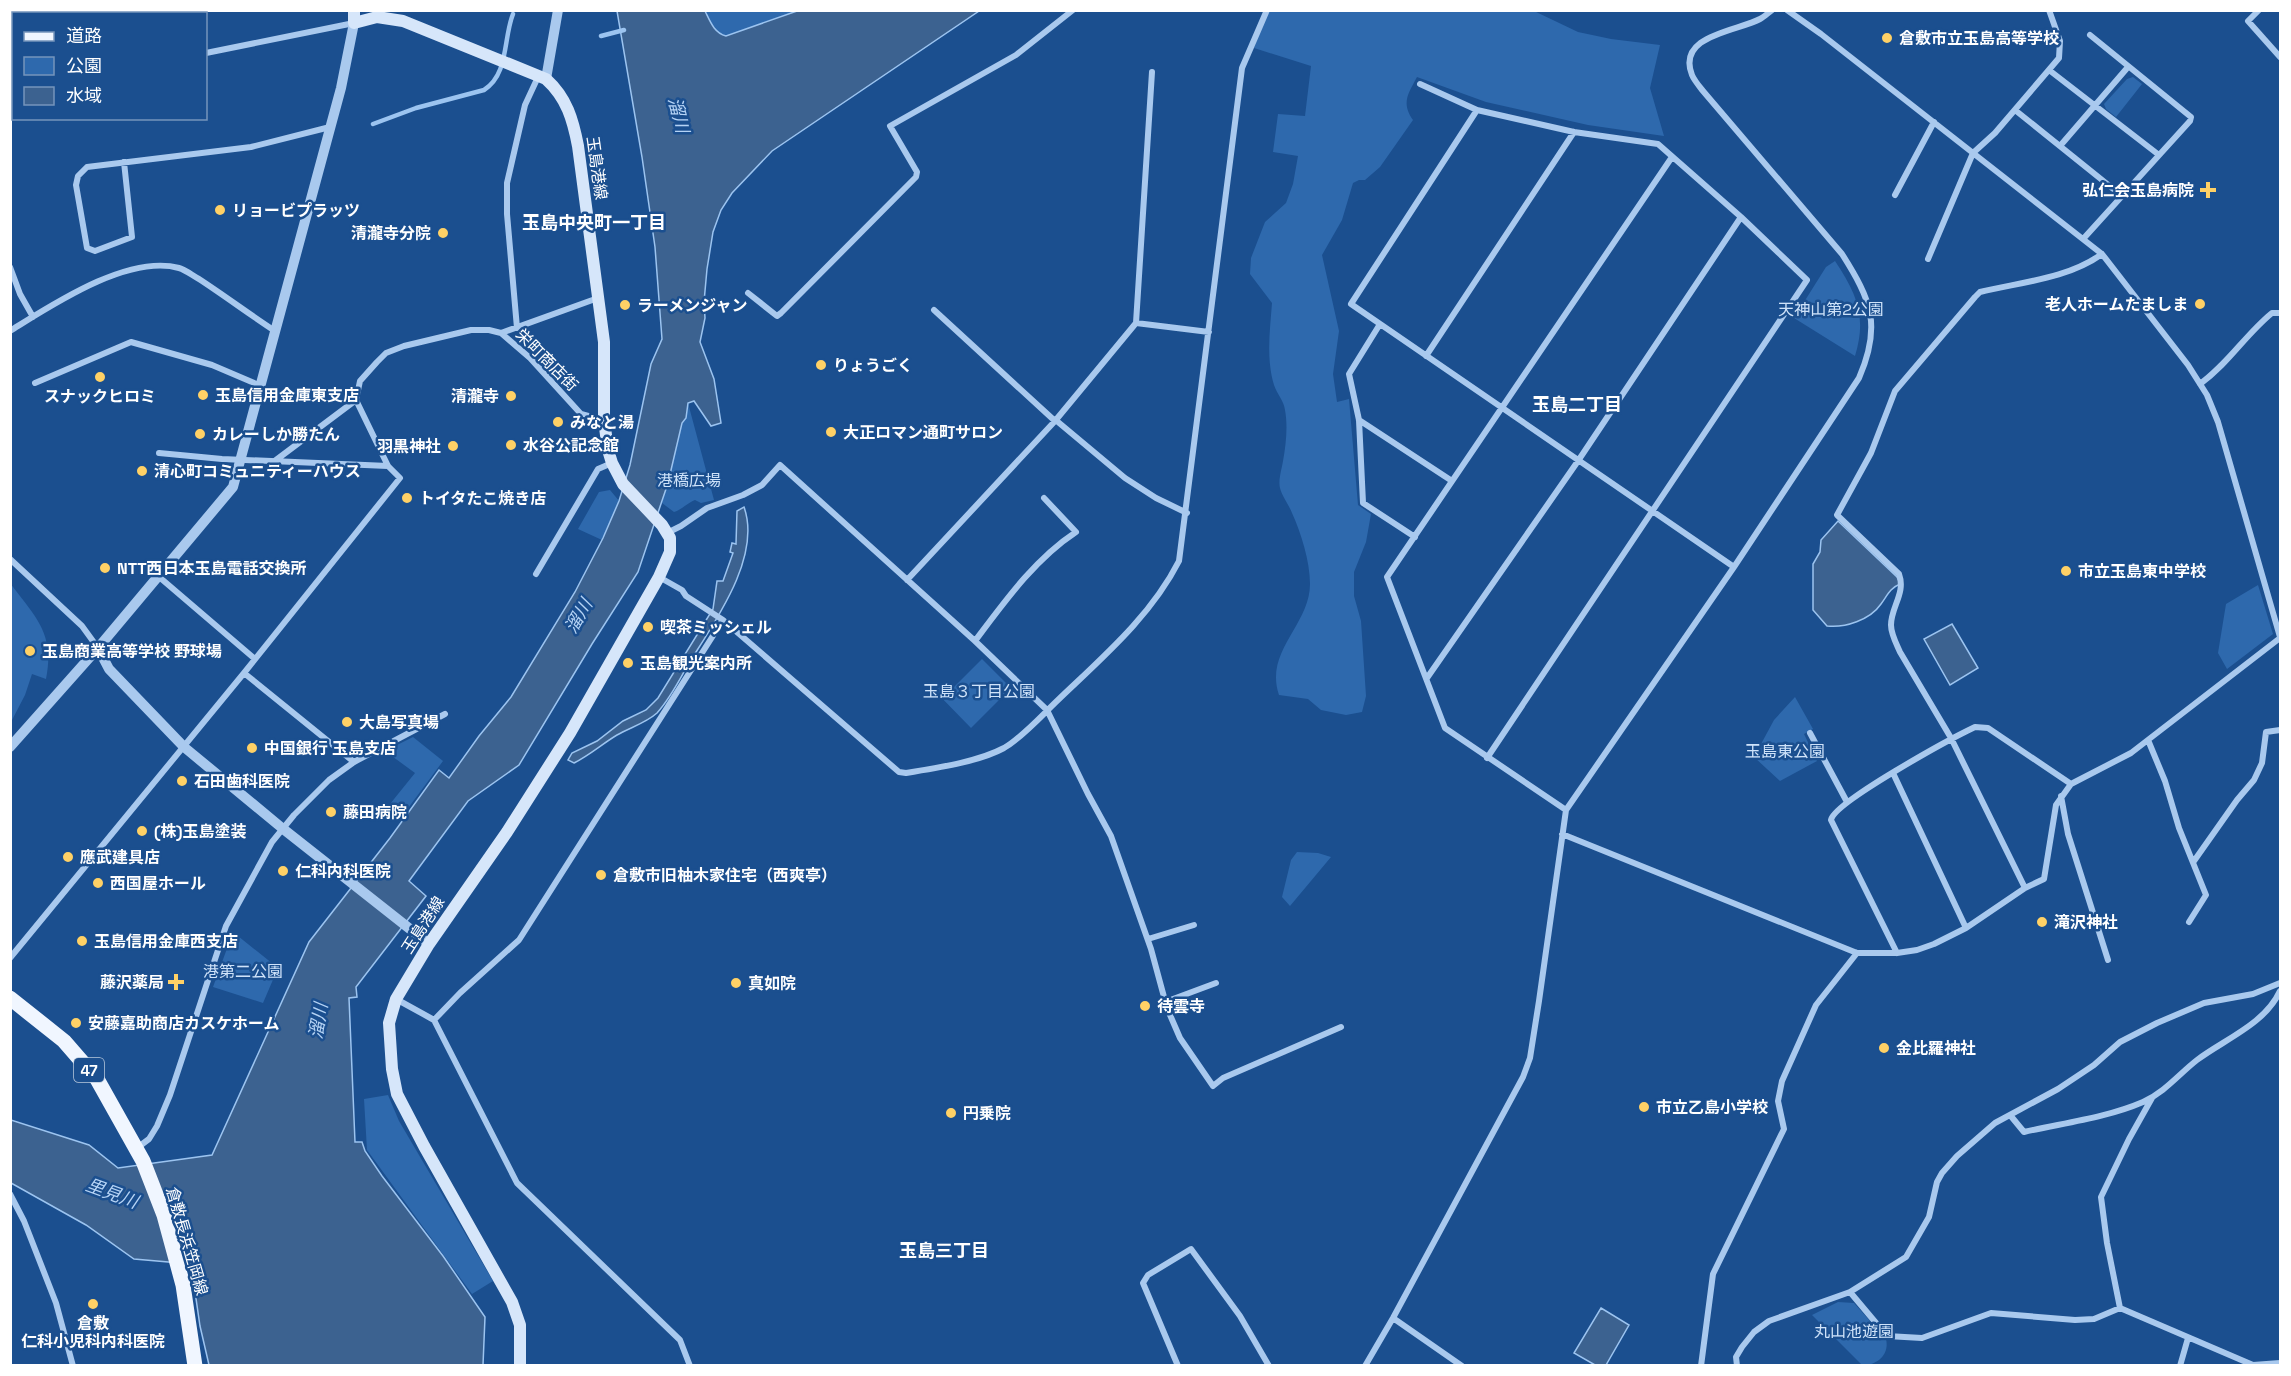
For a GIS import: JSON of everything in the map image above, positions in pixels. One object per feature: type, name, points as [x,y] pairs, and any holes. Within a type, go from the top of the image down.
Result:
[{"type":"main road","name":"玉島港線","points":[[354,17],[377,16],[403,21],[542,78],[555,87],[566,102],[574,124],[604,342],[605,436],[612,463],[622,484],[665,529],[670,538],[670,552],[659,577],[570,733],[507,832],[429,944],[396,999],[389,1023],[392,1069],[398,1094],[424,1146],[512,1302],[520,1325],[520,1365]]},
{"type":"main road","name":"倉敷長浜笠岡線","points":[[10,998],[64,1041],[97,1079],[139,1155],[164,1215],[183,1285],[195,1365]]},
{"type":"street","points":[[517,328],[507,214],[507,183],[525,105],[542,78],[558,10]]},
{"type":"street","points":[[748,293],[777,316],[781,313],[916,177],[917,172],[890,126],[1016,55],[1073,10]]},
{"type":"street","points":[[659,577],[682,590],[686,596],[723,620],[899,772],[928,769],[978,757],[1005,747],[1047,710],[1138,622],[1171,577],[1179,561],[1187,513],[1242,68],[1267,10]]},
{"type":"street","points":[[1365,1365],[1393,1318],[1523,1077],[1530,1058],[1566,810],[1734,567],[1859,378],[1871,342],[1872,325],[1868,302],[1860,282],[1842,254],[1703,91],[1692,75],[1690,64],[1692,52],[1707,37],[1761,19],[1772,10]]},
{"type":"street","points":[[1562,834],[1857,953],[1897,953],[1917,950],[1966,928],[2025,888],[2044,879],[2056,805],[2071,784],[2131,753],[2280,637],[2218,422],[2188,365],[2102,254],[1821,34],[1787,10]]},
{"type":"street","points":[[1928,259],[1973,153],[2015,110],[2060,58],[2061,48],[2049,10]]},
{"type":"street","points":[[2259,10],[2248,21],[2280,57]]},
{"type":"street","points":[[10,747],[98,648],[233,487],[331,127],[341,88],[354,17],[207,53]]},
{"type":"street","points":[[2084,238],[2190,121],[2191,117],[2090,35]]},
{"type":"street","points":[[2060,146],[2128,67]]},
{"type":"street","points":[[2049,70],[2159,155]]},
{"type":"street","points":[[908,580],[1055,421],[1136,323],[1152,72]]},
{"type":"street","points":[[1420,84],[1477,110],[1574,132],[1658,144],[1808,280],[1487,758]]},
{"type":"street","points":[[1477,110],[1351,304],[1734,567]]},
{"type":"street","points":[[2015,110],[2122,196]]},
{"type":"street","points":[[1895,195],[1934,123]]},
{"type":"street","points":[[124,162],[132,237],[95,251],[87,248],[76,185],[78,176],[87,167],[124,162],[251,147],[331,127]]},
{"type":"street","points":[[1426,356],[1574,132]]},
{"type":"street","points":[[1566,810],[1445,728],[1387,577],[1672,157]]},
{"type":"street","points":[[1427,678],[1578,461],[1741,217]]},
{"type":"street","points":[[2025,888],[1951,738],[1894,639],[1891,623],[1901,588],[1902,581],[1899,574],[1838,515],[1871,453],[1895,391],[1980,292],[2084,266],[2102,254]]},
{"type":"street","points":[[10,331],[65,297],[103,280],[141,267],[160,266],[180,268],[276,331]]},
{"type":"street","points":[[11,267],[20,294],[33,317]]},
{"type":"street","points":[[501,333],[598,298]]},
{"type":"street","points":[[934,310],[1055,421],[1125,478],[1156,498],[1187,513]]},
{"type":"street","points":[[2200,384],[2216,372],[2243,344],[2258,324],[2272,313],[2280,313]]},
{"type":"street","points":[[1136,323],[1209,332]]},
{"type":"street","points":[[1380,324],[1349,374],[1359,420],[1364,503],[1415,537]]},
{"type":"street","name":"栄町商店街","points":[[356,400],[360,381],[386,354],[404,346],[471,330],[489,330],[501,333],[530,358],[581,414],[604,420]]},
{"type":"street","points":[[35,383],[131,342],[212,365],[261,386]]},
{"type":"street","points":[[10,958],[244,673],[399,478],[388,466],[356,400],[275,461]]},
{"type":"street","points":[[1359,420],[1452,482]]},
{"type":"street","points":[[159,453],[222,459],[388,466]]},
{"type":"street","points":[[536,574],[598,469],[612,463]]},
{"type":"street","points":[[665,529],[681,526],[707,508],[743,495],[762,485],[780,465],[975,640],[1047,710],[1111,836],[1180,1038],[1213,1086],[1223,1078],[1341,1027]]},
{"type":"street","points":[[975,640],[1014,589],[1061,542],[1076,532],[1044,498]]},
{"type":"street","points":[[10,559],[82,626],[98,648],[109,669],[184,747],[429,944]]},
{"type":"street","points":[[157,576],[255,659]]},
{"type":"street","points":[[2272,608],[2280,605]]},
{"type":"street","points":[[434,1020],[460,993],[519,940],[723,620]]},
{"type":"street","points":[[244,673],[354,762]]},
{"type":"street","points":[[139,1155],[161,1116],[226,926],[272,842],[282,828],[329,780],[354,762],[445,714]]},
{"type":"street","points":[[1897,953],[1831,820],[1832,815],[1847,802],[1893,773],[1951,738],[1975,727],[1988,728],[2071,784]]},
{"type":"street","points":[[2194,861],[2236,800],[2254,780],[2262,763],[2266,732],[2280,730]]},
{"type":"street","points":[[1810,733],[1847,802]]},
{"type":"street","points":[[2148,740],[2165,781],[2179,828],[2206,895],[2189,922]]},
{"type":"street","points":[[1893,773],[1966,928]]},
{"type":"street","points":[[2061,796],[2067,834],[2108,960]]},
{"type":"street","points":[[1148,939],[1194,925]]},
{"type":"street","points":[[1701,1365],[1713,1274],[1784,1128],[1778,1101],[1782,1080],[1816,1005],[1857,953]]},
{"type":"street","points":[[1166,1002],[1216,983]]},
{"type":"street","points":[[1737,1365],[1736,1357],[1742,1347],[1754,1332],[1769,1321],[1850,1292],[1906,1257],[1929,1216],[1937,1182],[1942,1173],[1995,1123],[2058,1089],[2094,1065],[2120,1042],[2157,1023],[2204,1004],[2253,994],[2280,983]]},
{"type":"street","points":[[2010,1114],[2024,1132],[2123,1109],[2152,1097],[2160,1093],[2202,1057],[2259,1017],[2270,1007],[2280,991]]},
{"type":"street","points":[[396,999],[434,1020],[517,1183],[680,1340],[690,1365]]},
{"type":"street","points":[[2120,1308],[2107,1244],[2101,1197],[2152,1097]]},
{"type":"street","points":[[10,1194],[24,1221],[56,1304],[73,1365]]},
{"type":"street","points":[[1178,1365],[1143,1283],[1148,1275],[1191,1249],[1240,1316],[1269,1365]]},
{"type":"street","points":[[1850,1292],[1887,1336],[1922,1338],[1991,1313],[2075,1320],[2094,1319],[2120,1308],[2253,1365],[2280,1363]]},
{"type":"street","points":[[1393,1318],[1462,1365]]},
{"type":"street","points":[[2180,1365],[2188,1338]]},
{"type":"green space","points":[[705,11],[797,11],[726,36],[715,29]]},
{"type":"green space","points":[[1267,11],[1534,11],[1578,32],[1660,45],[1650,88],[1664,136],[1588,125],[1486,102],[1417,77],[1407,98],[1407,109],[1413,120],[1380,167],[1365,180],[1353,183],[1342,220],[1322,255],[1339,331],[1333,374],[1337,402],[1349,399],[1358,505],[1371,514],[1366,542],[1354,572],[1354,596],[1361,621],[1366,696],[1362,712],[1346,715],[1321,710],[1308,699],[1279,695],[1276,679],[1282,651],[1308,599],[1310,575],[1302,538],[1280,485],[1286,442],[1286,422],[1284,407],[1274,385],[1270,365],[1272,303],[1250,274],[1251,258],[1265,222],[1286,203],[1293,184],[1298,156],[1273,152],[1278,114],[1305,116],[1311,66],[1254,48]]},
{"type":"green space","points":[[2133,77],[2142,84],[2116,117],[2106,109],[2104,104],[2127,79]]},
{"type":"green space","name":"天神山第2公園","points":[[1835,261],[1849,284],[1858,306],[1860,329],[1855,356],[1794,318],[1826,267]]},
{"type":"green space","name":"港橋広場","points":[[688,403],[714,500],[701,503],[695,500],[674,512],[662,503],[682,423],[686,418]]},
{"type":"green space","points":[[610,490],[620,502],[602,540],[578,529],[599,492]]},
{"type":"green space","name":"玉島商業高等学校 野球場","points":[[10,583],[41,627],[48,650],[46,679],[32,674],[25,695],[11,722]]},
{"type":"green space","points":[[2258,585],[2273,634],[2227,669],[2218,653],[2226,604]]},
{"type":"green space","name":"玉島３丁目公園","points":[[982,659],[1011,688],[971,728],[932,688],[937,683],[948,693]]},
{"type":"green space","name":"玉島東公園","points":[[1795,697],[1813,729],[1804,734],[1817,761],[1780,781],[1754,757],[1774,720]]},
{"type":"green space","points":[[413,737],[443,761],[403,815],[390,804],[415,773],[385,751]]},
{"type":"green space","points":[[1297,852],[1318,853],[1331,857],[1290,906],[1282,897],[1291,860]]},
{"type":"green space","name":"港第二公園","points":[[233,932],[278,968],[263,1003],[213,987]]},
{"type":"green space","points":[[388,1095],[399,1121],[493,1281],[472,1294],[367,1150],[364,1099]]},
{"type":"green space","name":"丸山池遊園","points":[[1838,1302],[1854,1303],[1886,1339],[1884,1355],[1877,1361],[1862,1365],[1812,1315]]},
{"type":"water","points":[[617,11],[705,11],[715,29],[726,36],[797,11],[979,11],[772,151],[732,193],[721,210],[713,232],[707,269],[705,318],[700,342],[714,379],[721,423],[711,426],[694,401],[688,403],[668,483],[638,572],[519,765],[468,801],[409,881],[426,896],[356,987],[357,997],[349,998],[355,1142],[362,1142],[365,1151],[382,1176],[443,1256],[485,1317],[483,1365],[209,1365],[200,1326],[191,1264],[134,1259],[86,1225],[11,1183],[11,1120],[89,1145],[118,1168],[212,1155],[309,942],[390,838],[439,770],[449,778],[511,697],[575,592],[619,501],[630,465],[651,364],[662,339],[655,247]]},
{"type":"water","points":[[744,507],[748,526],[747,547],[733,589],[666,702],[648,720],[617,735],[574,763],[568,760],[572,753],[597,741],[623,721],[646,710],[658,698],[713,609],[717,581],[723,581],[733,553],[730,552],[732,543],[736,544],[737,511]]},
{"type":"water","points":[[1838,521],[1897,577],[1900,584],[1891,590],[1876,610],[1864,619],[1849,624],[1827,626],[1813,610],[1813,564],[1820,552],[1821,540]]},
{"type":"water","points":[[1952,624],[1978,668],[1950,685],[1924,639]]},
{"type":"water","points":[[1601,1308],[1629,1325],[1606,1365],[1595,1365],[1574,1353]]},
{"type":"waterway","points":[[373,124],[416,108],[484,90],[492,83],[502,66],[513,14]]},
{"type":"waterway","points":[[601,36],[624,30]]},
{"type":"place","name":"倉敷市立玉島高等学校","points":[[1887,38]]},
{"type":"place","name":"弘仁会玉島病院","points":[[2208,190]]},
{"type":"place","name":"リョービプラッツ","points":[[220,210]]},
{"type":"place","name":"清瀧寺分院","points":[[443,233]]},
{"type":"place","name":"老人ホームたましま","points":[[2200,304]]},
{"type":"place","name":"ラーメンジャン","points":[[625,305]]},
{"type":"place","name":"りょうごく","points":[[821,365]]},
{"type":"place","name":"スナックヒロミ","points":[[100,377]]},
{"type":"place","name":"玉島信用金庫東支店","points":[[203,395]]},
{"type":"place","name":"清瀧寺","points":[[511,396]]},
{"type":"place","name":"みなと湯","points":[[558,422]]},
{"type":"place","name":"大正ロマン通町サロン","points":[[831,432]]},
{"type":"place","name":"カレーしか勝たん","points":[[200,434]]},
{"type":"place","name":"水谷公記念館","points":[[511,445]]},
{"type":"place","name":"羽黒神社","points":[[453,446]]},
{"type":"place","name":"清心町コミュニティーハウス","points":[[142,471]]},
{"type":"place","name":"トイタたこ焼き店","points":[[407,498]]},
{"type":"place","name":"NTT西日本玉島電話交換所","points":[[105,568]]},
{"type":"place","name":"市立玉島東中学校","points":[[2066,571]]},
{"type":"place","name":"喫茶ミッシェル","points":[[648,627]]},
{"type":"place","name":"玉島商業高等学校 野球場","points":[[30,651]]},
{"type":"place","name":"玉島観光案内所","points":[[628,663]]},
{"type":"place","name":"大島写真場","points":[[347,722]]},
{"type":"place","name":"中国銀行 玉島支店","points":[[252,748]]},
{"type":"place","name":"石田歯科医院","points":[[182,781]]},
{"type":"place","name":"藤田病院","points":[[331,812]]},
{"type":"place","name":"(株)玉島塗装","points":[[142,831]]},
{"type":"place","name":"應武建具店","points":[[68,857]]},
{"type":"place","name":"仁科内科医院","points":[[283,871]]},
{"type":"place","name":"倉敷市旧柚木家住宅（西爽亭）","points":[[601,875]]},
{"type":"place","name":"西国屋ホール","points":[[98,883]]},
{"type":"place","name":"滝沢神社","points":[[2042,922]]},
{"type":"place","name":"玉島信用金庫西支店","points":[[82,941]]},
{"type":"place","name":"藤沢薬局","points":[[176,982]]},
{"type":"place","name":"真如院","points":[[736,983]]},
{"type":"place","name":"待雲寺","points":[[1145,1006]]},
{"type":"place","name":"安藤嘉助商店カスケホーム","points":[[76,1023]]},
{"type":"place","name":"金比羅神社","points":[[1884,1048]]},
{"type":"place","name":"市立乙島小学校","points":[[1644,1107]]},
{"type":"place","name":"円乗院","points":[[951,1113]]},
{"type":"place","name":"倉敷 仁科小児科内科医院","points":[[93,1304]]},
{"type":"district","name":"玉島中央町一丁目","points":[[594,222]]},
{"type":"district","name":"玉島二丁目","points":[[1577,404]]},
{"type":"district","name":"玉島三丁目","points":[[944,1250]]},
{"type":"water label","name":"溜川","points":[[679,115]]},
{"type":"water label","name":"溜川","points":[[578,616]]},
{"type":"water label","name":"溜川","points":[[318,1021]]},
{"type":"water label","name":"里見川","points":[[112,1193]]}]
